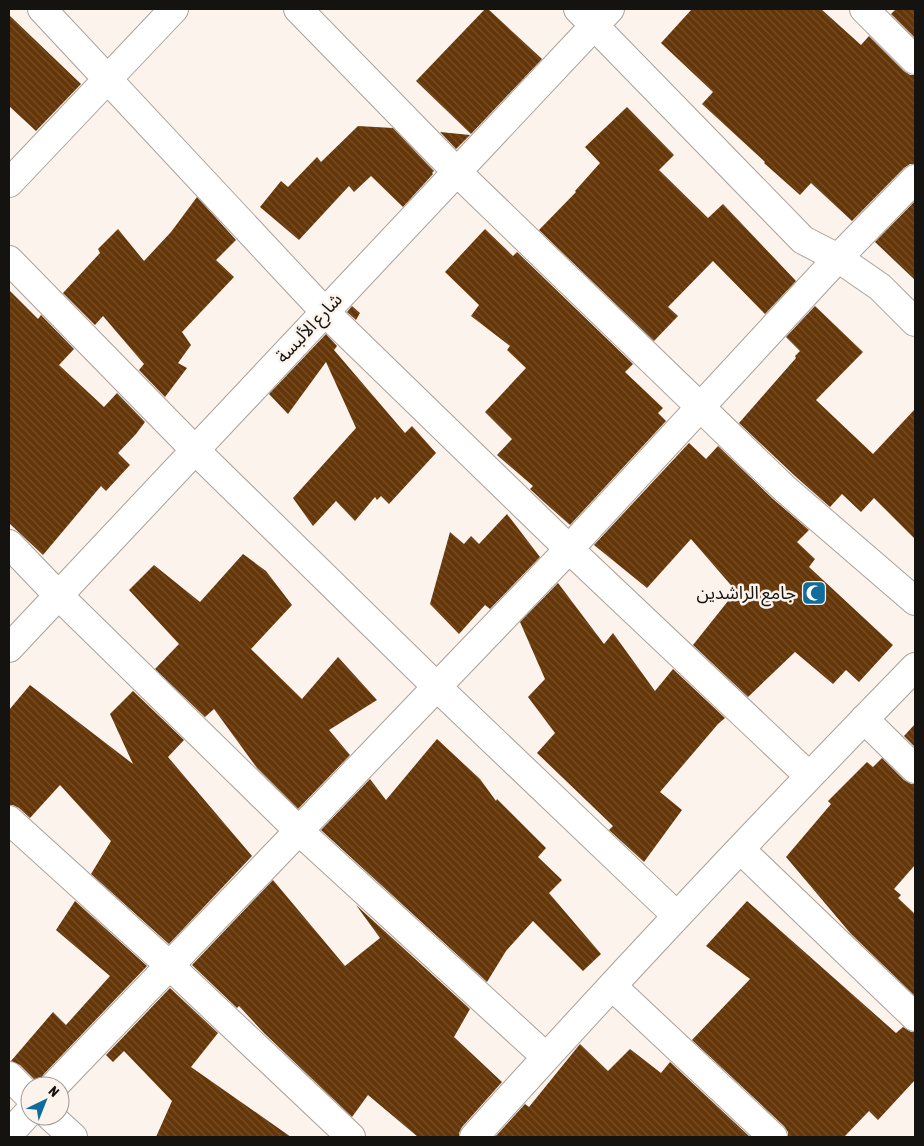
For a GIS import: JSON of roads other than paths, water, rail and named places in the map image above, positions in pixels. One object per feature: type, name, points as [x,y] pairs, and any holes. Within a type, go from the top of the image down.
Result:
[{"type":"street","points":[[42,9],[325,312],[569,549],[809,776]]},
{"type":"street","points":[[9,183],[174,9]]},
{"type":"street","points":[[298,9],[457,172],[784,488],[915,601]]},
{"type":"street","points":[[864,9],[915,60]]},
{"type":"street","points":[[594,14],[803,240],[838,258],[880,287],[915,322]]},
{"type":"street","name":"شارع الألبسة","points":[[9,648],[457,172],[594,14]]},
{"type":"street","points":[[64,1076],[569,549],[838,258],[915,179]]},
{"type":"street","points":[[9,260],[195,450],[437,687],[677,916]]},
{"type":"street","points":[[9,544],[58,596],[299,832],[546,1057]]},
{"type":"street","points":[[474,1137],[677,916],[915,667]]},
{"type":"street","points":[[864,719],[915,769]]},
{"type":"street","points":[[9,820],[170,966],[351,1137]]},
{"type":"street","points":[[740,849],[915,1017]]},
{"type":"street","points":[[612,986],[773,1137]]},
{"type":"street","points":[[9,1076],[20,1087]]},
{"type":"street","points":[[9,1134],[20,1122]]},
{"type":"street","points":[[61,1126],[73,1137]]},
{"type":"place","name":"جامع الراشدين","points":[[814,593]]}]
